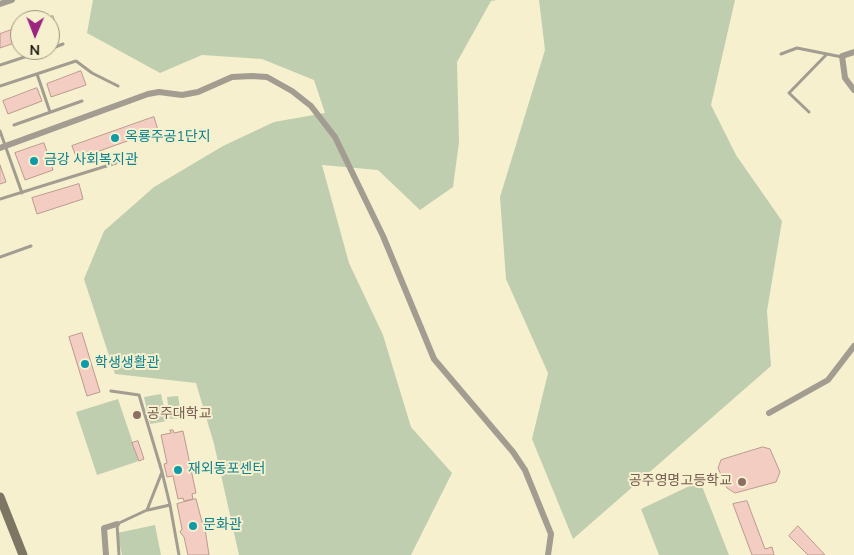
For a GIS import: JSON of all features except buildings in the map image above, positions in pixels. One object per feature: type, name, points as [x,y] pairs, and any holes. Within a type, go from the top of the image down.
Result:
[{"type":"main road","points":[[0,496],[22,555]]},
{"type":"street","points":[[0,4],[12,0]]},
{"type":"street","points":[[854,52],[842,57],[845,78],[854,90]]},
{"type":"street","points":[[3,147],[148,94],[159,92],[182,95],[198,92],[232,78],[252,76],[267,77],[292,91],[312,106],[335,137],[384,236],[434,359],[513,452],[525,470],[551,534],[548,555]]},
{"type":"street","points":[[769,413],[828,380],[854,346]]},
{"type":"street","points":[[106,555],[104,528],[117,524]]},
{"type":"lane","points":[[60,45],[64,44]]},
{"type":"lane","points":[[781,54],[797,48],[842,57]]},
{"type":"lane","points":[[809,112],[789,93],[827,54]]},
{"type":"lane","points":[[0,65],[15,60]]},
{"type":"lane","points":[[0,86],[76,61],[92,73],[118,86]]},
{"type":"lane","points":[[37,74],[50,112]]},
{"type":"lane","points":[[14,125],[82,101]]},
{"type":"lane","points":[[0,131],[3,147],[22,194]]},
{"type":"lane","points":[[0,199],[22,194],[116,163]]},
{"type":"lane","points":[[0,257],[31,246]]},
{"type":"lane","points":[[111,391],[139,395],[162,472],[179,555]]},
{"type":"lane","points":[[147,510],[162,472]]},
{"type":"lane","points":[[119,555],[117,524],[147,510],[170,505]]},
{"type":"green space","points":[[93,0],[497,0],[491,1],[457,62],[459,142],[453,187],[420,210],[378,170],[322,165],[349,263],[383,335],[411,427],[452,473],[411,555],[239,555],[214,444],[196,383],[115,374],[84,279],[104,231],[154,187],[223,146],[274,122],[325,113],[314,80],[262,59],[202,55],[160,73],[87,33]]},
{"type":"green space","points":[[539,0],[735,0],[711,105],[736,155],[782,221],[767,311],[771,366],[573,539],[532,439],[548,373],[506,279],[500,197],[545,50]]},
{"type":"green space","points":[[161,394],[167,421],[150,424],[144,397]]},
{"type":"green space","points":[[178,396],[182,418],[170,419],[167,397]]},
{"type":"green space","points":[[118,399],[139,461],[97,475],[76,412]]},
{"type":"green space","points":[[700,481],[729,555],[659,555],[641,509]]},
{"type":"green space","points":[[155,525],[161,555],[122,555],[117,533]]},
{"type":"place","name":"옥룡주공1단지","points":[[115,138]]},
{"type":"place","name":"금강 사회복지관","points":[[34,161]]},
{"type":"place","name":"학생생활관","points":[[85,364]]},
{"type":"place","name":"공주대학교","points":[[137,415]]},
{"type":"place","name":"재외동포센터","points":[[178,470]]},
{"type":"place","name":"공주영명고등학교","points":[[742,482]]},
{"type":"place","name":"문화관","points":[[193,526]]}]
